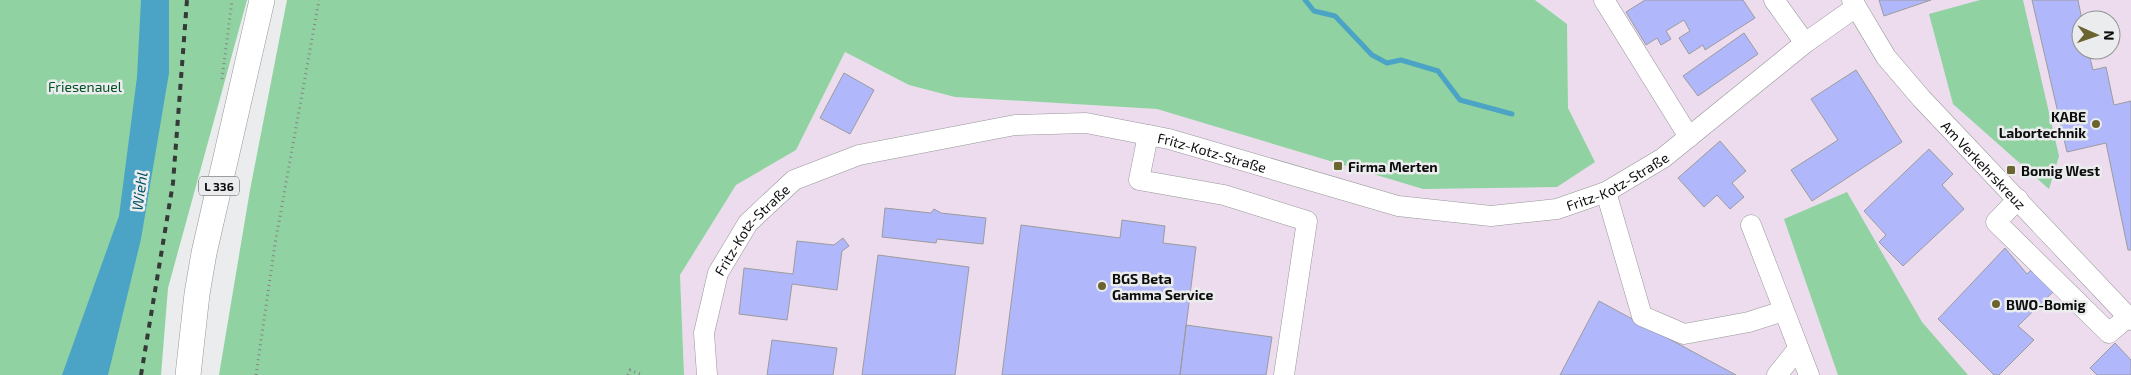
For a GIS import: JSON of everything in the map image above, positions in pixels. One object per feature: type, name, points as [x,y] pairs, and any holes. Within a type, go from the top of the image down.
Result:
[{"type":"main road","name":"L 336","points":[[188,375],[197,294],[204,254],[262,0]]},
{"type":"street","points":[[1604,0],[1689,137]]},
{"type":"street","points":[[1774,0],[1805,44]]},
{"type":"street","name":"Fritz-Kotz-Straße","points":[[707,375],[704,334],[718,273],[748,223],[794,180],[859,155],[1015,125],[1086,123],[1169,140],[1398,206],[1492,216],[1557,208],[1606,192],[1663,158],[1854,4]]},
{"type":"street","name":"Am Verkehrskreuz","points":[[1854,4],[1886,57],[1921,98],[2129,318]]},
{"type":"street","points":[[1148,135],[1139,180],[1224,195],[1307,222],[1284,375]]},
{"type":"street","points":[[1606,192],[1642,316],[1684,334],[1749,322],[1783,311]]},
{"type":"street","points":[[2018,199],[1996,222],[2109,333],[2129,318]]},
{"type":"street","points":[[1751,224],[1808,375]]},
{"type":"street","points":[[1777,375],[1797,350]]},
{"type":"path","points":[[256,375],[275,244],[320,0]]},
{"type":"path","points":[[628,375],[630,370],[643,375]]},
{"type":"shaded area","points":[[1535,0],[2131,0],[2131,375],[684,375],[680,275],[736,185],[796,150],[845,52],[909,85],[955,97],[1157,109],[1423,189],[1595,162],[1568,108],[1567,24]]},
{"type":"green space","name":"Friesenauel","points":[[0,0],[247,0],[168,288],[161,375],[0,375]]},
{"type":"green space","points":[[287,0],[1535,0],[1567,24],[1568,108],[1595,162],[1557,187],[1423,189],[1157,109],[955,97],[909,85],[845,52],[796,150],[736,185],[680,275],[684,375],[219,375],[250,190]]},
{"type":"green space","points":[[1980,0],[2023,0],[2059,156],[2049,189],[1953,104],[1929,14]]},
{"type":"green space","points":[[1847,192],[1922,322],[1968,375],[1838,375],[1784,219]]},
{"type":"water","name":"Wiehl","points":[[141,0],[169,0],[169,73],[141,239],[108,375],[62,375],[119,216],[137,77]]},
{"type":"building","points":[[1645,0],[1743,0],[1755,18],[1705,50],[1703,45],[1689,54],[1679,38],[1690,31],[1684,20],[1666,31],[1671,39],[1661,45],[1657,38],[1646,45],[1626,12]]},
{"type":"building","points":[[1879,0],[1931,0],[1884,16]]},
{"type":"building","name":"KABE Labortechnik","points":[[2032,0],[2078,0],[2080,10],[2071,10],[2071,60],[2090,60],[2093,70],[2106,67],[2114,105],[2131,101],[2131,250],[2128,250],[2106,143],[2067,152]]},
{"type":"building","points":[[1744,33],[1758,54],[1698,96],[1683,76]]},
{"type":"building","points":[[1856,70],[1902,142],[1812,201],[1791,170],[1838,140],[1811,99]]},
{"type":"building","points":[[844,73],[874,90],[850,134],[820,118]]},
{"type":"building","points":[[1720,141],[1746,171],[1732,183],[1744,197],[1730,209],[1717,195],[1704,207],[1678,178]]},
{"type":"building","points":[[1929,149],[1953,174],[1942,185],[1964,209],[1903,266],[1879,242],[1886,235],[1864,211]]},
{"type":"building","points":[[885,208],[931,213],[934,209],[941,213],[986,218],[983,244],[937,239],[936,243],[882,237]]},
{"type":"building","name":"BGS Beta Gamma Service","points":[[1122,220],[1165,226],[1163,243],[1196,247],[1180,375],[1002,375],[1021,225],[1120,238]]},
{"type":"building","points":[[843,238],[849,246],[842,251],[837,290],[792,284],[787,320],[739,314],[744,268],[793,274],[797,241],[834,245]]},
{"type":"building","name":"BWO-Bomig","points":[[2005,248],[2027,274],[2035,266],[2056,289],[2018,326],[2034,340],[1999,375],[1994,375],[1938,319]]},
{"type":"building","points":[[878,255],[969,267],[955,375],[862,375]]},
{"type":"building","points":[[1599,301],[1736,375],[1560,375]]},
{"type":"building","name":"BGS Beta Gamma Service","points":[[1186,325],[1272,337],[1266,375],[1180,375]]},
{"type":"building","points":[[772,340],[837,348],[833,375],[767,375]]},
{"type":"building","points":[[2115,343],[2131,360],[2131,375],[2097,375],[2090,368]]},
{"type":"waterway","points":[[1305,0],[1314,11],[1335,16],[1372,55],[1387,63],[1401,60],[1438,71],[1460,100],[1512,114]]},
{"type":"railway","points":[[141,375],[173,183],[187,0]]},
{"type":"place","name":"KABE Labortechnik","points":[[2096,124]]},
{"type":"place","name":"Firma Merten","points":[[1338,166]]},
{"type":"place","name":"Bomig West","points":[[2011,170]]},
{"type":"place","name":"BGS Beta Gamma Service","points":[[1102,286]]},
{"type":"place","name":"BWO-Bomig","points":[[1996,304]]}]
